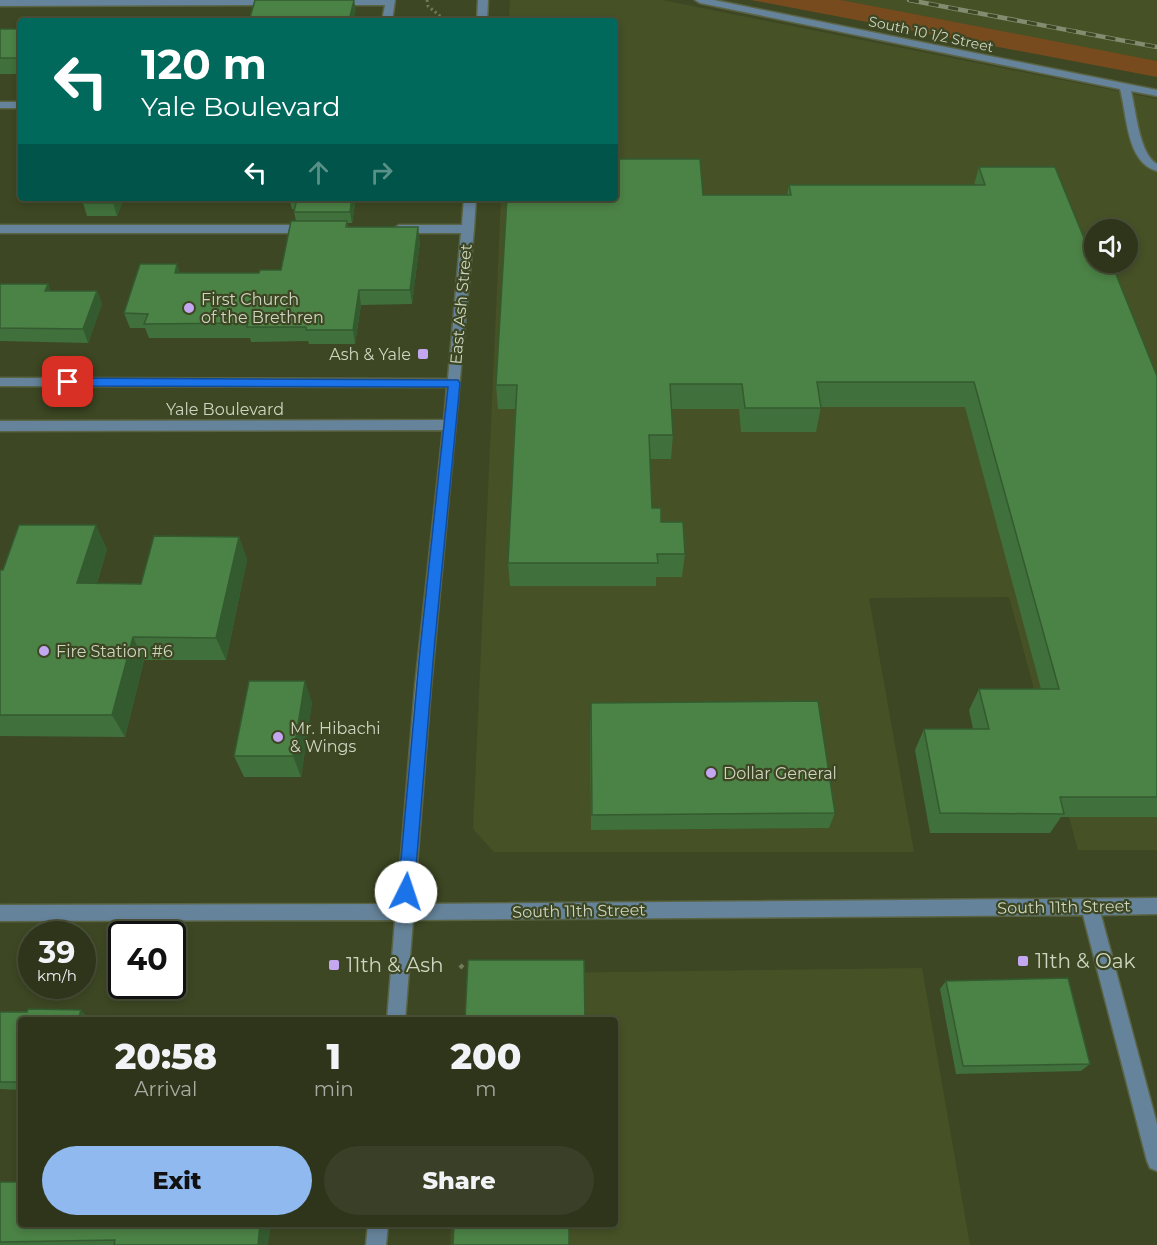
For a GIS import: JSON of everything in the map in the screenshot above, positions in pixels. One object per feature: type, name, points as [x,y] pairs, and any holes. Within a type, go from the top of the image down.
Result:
[{"type":"street","points":[[482,18],[483,0]]},
{"type":"street","name":"South 10 1/2 Street","points":[[700,0],[1157,93]]},
{"type":"street","points":[[319,2],[390,1],[387,18]]},
{"type":"street","points":[[0,3],[284,2]]},
{"type":"street","points":[[1125,87],[1139,150],[1146,162],[1157,168]]},
{"type":"street","points":[[0,105],[18,105]]},
{"type":"street","name":"East Ash Street","points":[[396,1017],[426,659],[470,201]]},
{"type":"street","points":[[0,229],[316,229]]},
{"type":"street","points":[[386,229],[468,229]]},
{"type":"street","name":"Yale Boulevard","points":[[0,382],[454,383]]},
{"type":"street","name":"Yale Boulevard","points":[[0,426],[450,425]]},
{"type":"street","name":"South 11th Street","points":[[0,913],[1157,906]]},
{"type":"street","points":[[1090,907],[1157,1161]]},
{"type":"street","points":[[376,1245],[378,1227]]},
{"type":"path","points":[[427,0],[428,6],[442,18]]},
{"type":"shaded area","points":[[510,0],[662,0],[1157,99],[1157,850],[1078,850],[1009,597],[869,598],[914,852],[494,852],[473,829],[501,201],[618,201],[618,18],[509,18]]},
{"type":"shaded area","points":[[751,0],[841,0],[1157,61],[1157,77]]},
{"type":"shaded area","points":[[841,0],[1157,0],[1157,61],[983,29]]},
{"type":"shaded area","points":[[922,968],[970,1245],[450,1245],[451,1227],[618,1227],[618,1017],[466,1017],[469,974]]},
{"type":"building","points":[[255,0],[354,0],[350,18],[250,18]]},
{"type":"building","points":[[0,29],[18,29],[18,58],[0,58]]},
{"type":"building","points":[[618,159],[700,159],[703,195],[791,195],[789,185],[985,185],[979,167],[1055,167],[1084,238],[1084,273],[1115,273],[1157,376],[1157,797],[1060,797],[1064,814],[940,813],[924,729],[989,729],[979,689],[1059,689],[974,382],[817,382],[821,408],[745,408],[742,384],[670,384],[673,435],[649,435],[652,508],[661,508],[661,522],[683,522],[685,554],[657,554],[658,563],[508,563],[517,385],[496,385],[507,201],[618,201]]},
{"type":"building","points":[[84,201],[114,201],[113,203],[83,203]]},
{"type":"building","points":[[296,201],[352,201],[350,212],[294,212]]},
{"type":"building","points":[[291,221],[347,221],[346,227],[418,227],[410,290],[359,290],[353,330],[247,327],[248,323],[144,324],[148,314],[124,313],[140,264],[177,264],[175,273],[259,273],[260,270],[281,270]]},
{"type":"building","points":[[0,284],[48,284],[45,291],[97,291],[83,329],[0,328]]},
{"type":"building","points":[[19,525],[96,525],[77,583],[141,584],[154,536],[239,537],[216,638],[133,637],[112,715],[0,715],[0,570],[3,570]]},
{"type":"building","points":[[249,681],[305,681],[293,756],[234,756]]},
{"type":"building","points":[[818,701],[835,813],[592,815],[591,703]]},
{"type":"building","points":[[468,960],[584,960],[585,1017],[465,1017]]},
{"type":"building","points":[[1068,978],[1090,1064],[963,1066],[946,981]]},
{"type":"building","points":[[28,1009],[81,1010],[79,1017],[18,1017],[18,1082],[0,1082],[0,1012],[27,1012]]},
{"type":"building","points":[[0,1182],[18,1182],[18,1227],[260,1227],[258,1245],[114,1245],[115,1240],[0,1242]]},
{"type":"building","points":[[454,1227],[569,1227],[569,1245],[453,1245]]},
{"type":"railway","points":[[909,0],[1157,47]]},
{"type":"place","name":"First Church of the Brethren","points":[[189,308]]},
{"type":"place","name":"Ash & Yale","points":[[423,354]]},
{"type":"place","name":"Fire Station #6","points":[[44,651]]},
{"type":"place","name":"Mr. Hibachi & Wings","points":[[278,737]]},
{"type":"place","name":"Dollar General","points":[[711,773]]},
{"type":"place","name":"11th & Oak","points":[[1023,961]]},
{"type":"place","name":"11th & Ash","points":[[334,965]]},
{"type":"route","points":[[68,382],[454,383],[427,650],[406,892]]}]
